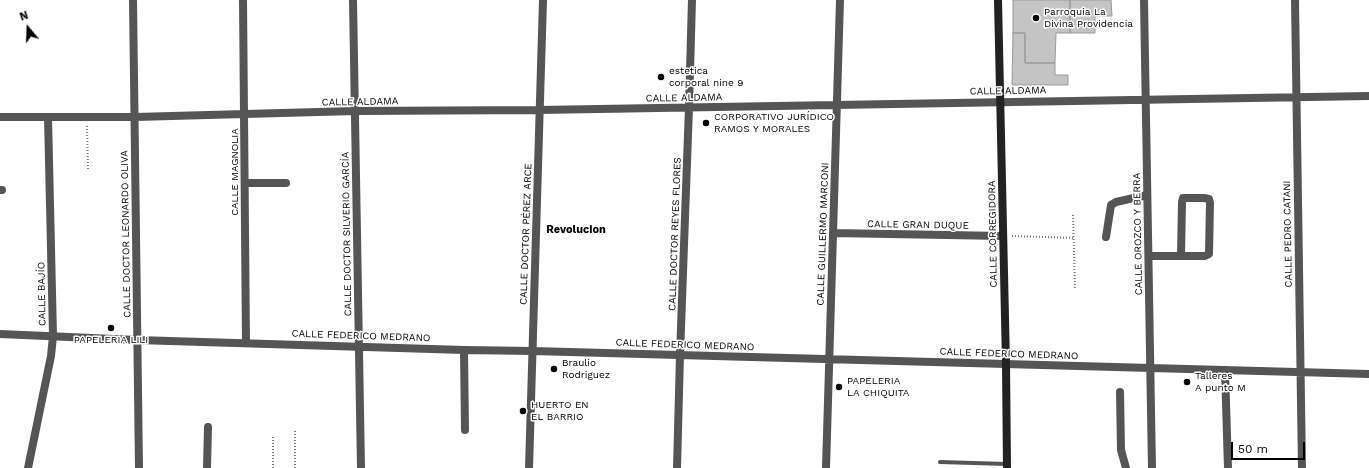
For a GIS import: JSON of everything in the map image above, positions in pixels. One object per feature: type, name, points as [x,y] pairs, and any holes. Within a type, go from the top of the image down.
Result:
[{"type":"street","name":"CALLE DOCTOR LEONARDO OLIVA","points":[[133,0],[139,468]]},
{"type":"street","name":"CALLE MAGNOLIA","points":[[243,0],[246,343]]},
{"type":"street","name":"CALLE DOCTOR SILVERIO GARCÍA","points":[[353,0],[361,468]]},
{"type":"street","name":"CALLE DOCTOR PÉREZ ARCE","points":[[530,468],[543,0]]},
{"type":"street","name":"CALLE DOCTOR REYES FLORES","points":[[677,468],[690,107],[692,0]]},
{"type":"street","name":"CALLE GUILLERMO MARCONI","points":[[826,468],[840,0]]},
{"type":"street","name":"CALLE CORREGIDORA","points":[[998,0],[1007,466]]},
{"type":"street","name":"CALLE OROZCO Y BERRA","points":[[1144,0],[1152,468]]},
{"type":"street","name":"CALLE PEDRO CATANI","points":[[1295,0],[1302,468]]},
{"type":"street","name":"CALLE ALDAMA","points":[[0,117],[135,117],[355,111],[539,110],[1000,101],[1369,96]]},
{"type":"street","name":"CALLE BAJÍO","points":[[28,468],[52,356],[53,336],[48,117]]},
{"type":"street","points":[[245,183],[286,183]]},
{"type":"street","points":[[1106,237],[1110,205],[1116,202],[1148,195]]},
{"type":"street","points":[[1149,256],[1181,256],[1205,256],[1209,254],[1210,203],[1208,199],[1183,198],[1181,256]]},
{"type":"street","name":"CALLE GRAN DUQUE","points":[[833,234],[1003,236]]},
{"type":"street","name":"CALLE FEDERICO MEDRANO","points":[[0,334],[137,340],[464,350],[1006,363],[1369,374]]},
{"type":"street","points":[[464,350],[464,430]]},
{"type":"street","points":[[1225,370],[1228,468]]},
{"type":"street","points":[[1120,392],[1121,450],[1126,468]]},
{"type":"street","points":[[207,468],[208,427]]},
{"type":"lane","points":[[940,462],[1007,466]]},
{"type":"path","points":[[87,117],[88,169]]},
{"type":"path","points":[[1073,215],[1075,288]]},
{"type":"path","points":[[1003,236],[1074,238]]},
{"type":"path","points":[[295,431],[295,468]]},
{"type":"path","points":[[273,437],[273,468]]},
{"type":"building","points":[[1013,0],[1070,0],[1070,33],[1056,33],[1055,63],[1025,63],[1025,33],[1013,33]]},
{"type":"building","points":[[1070,0],[1111,0],[1112,16],[1095,16],[1095,33],[1070,33]]},
{"type":"building","points":[[1013,33],[1025,33],[1025,63],[1055,63],[1055,75],[1068,75],[1068,85],[1012,85]]},
{"type":"place","name":"Parroquia La Divina Providencia","points":[[1036,18]]},
{"type":"place","name":"estetica corporal nine 9","points":[[661,77]]},
{"type":"place","name":"CORPORATIVO JURÍDICO RAMOS Y MORALES","points":[[706,123]]},
{"type":"place","name":"PAPELERIA LILI","points":[[111,328]]},
{"type":"place","name":"Braulio Rodriguez","points":[[554,369]]},
{"type":"place","name":"Talleres A punto M","points":[[1187,382]]},
{"type":"place","name":"PAPELERIA LA CHIQUITA","points":[[839,387]]},
{"type":"place","name":"HUERTO EN EL BARRIO","points":[[523,411]]},
{"type":"district","name":"Revolucion","points":[[576,230]]}]
